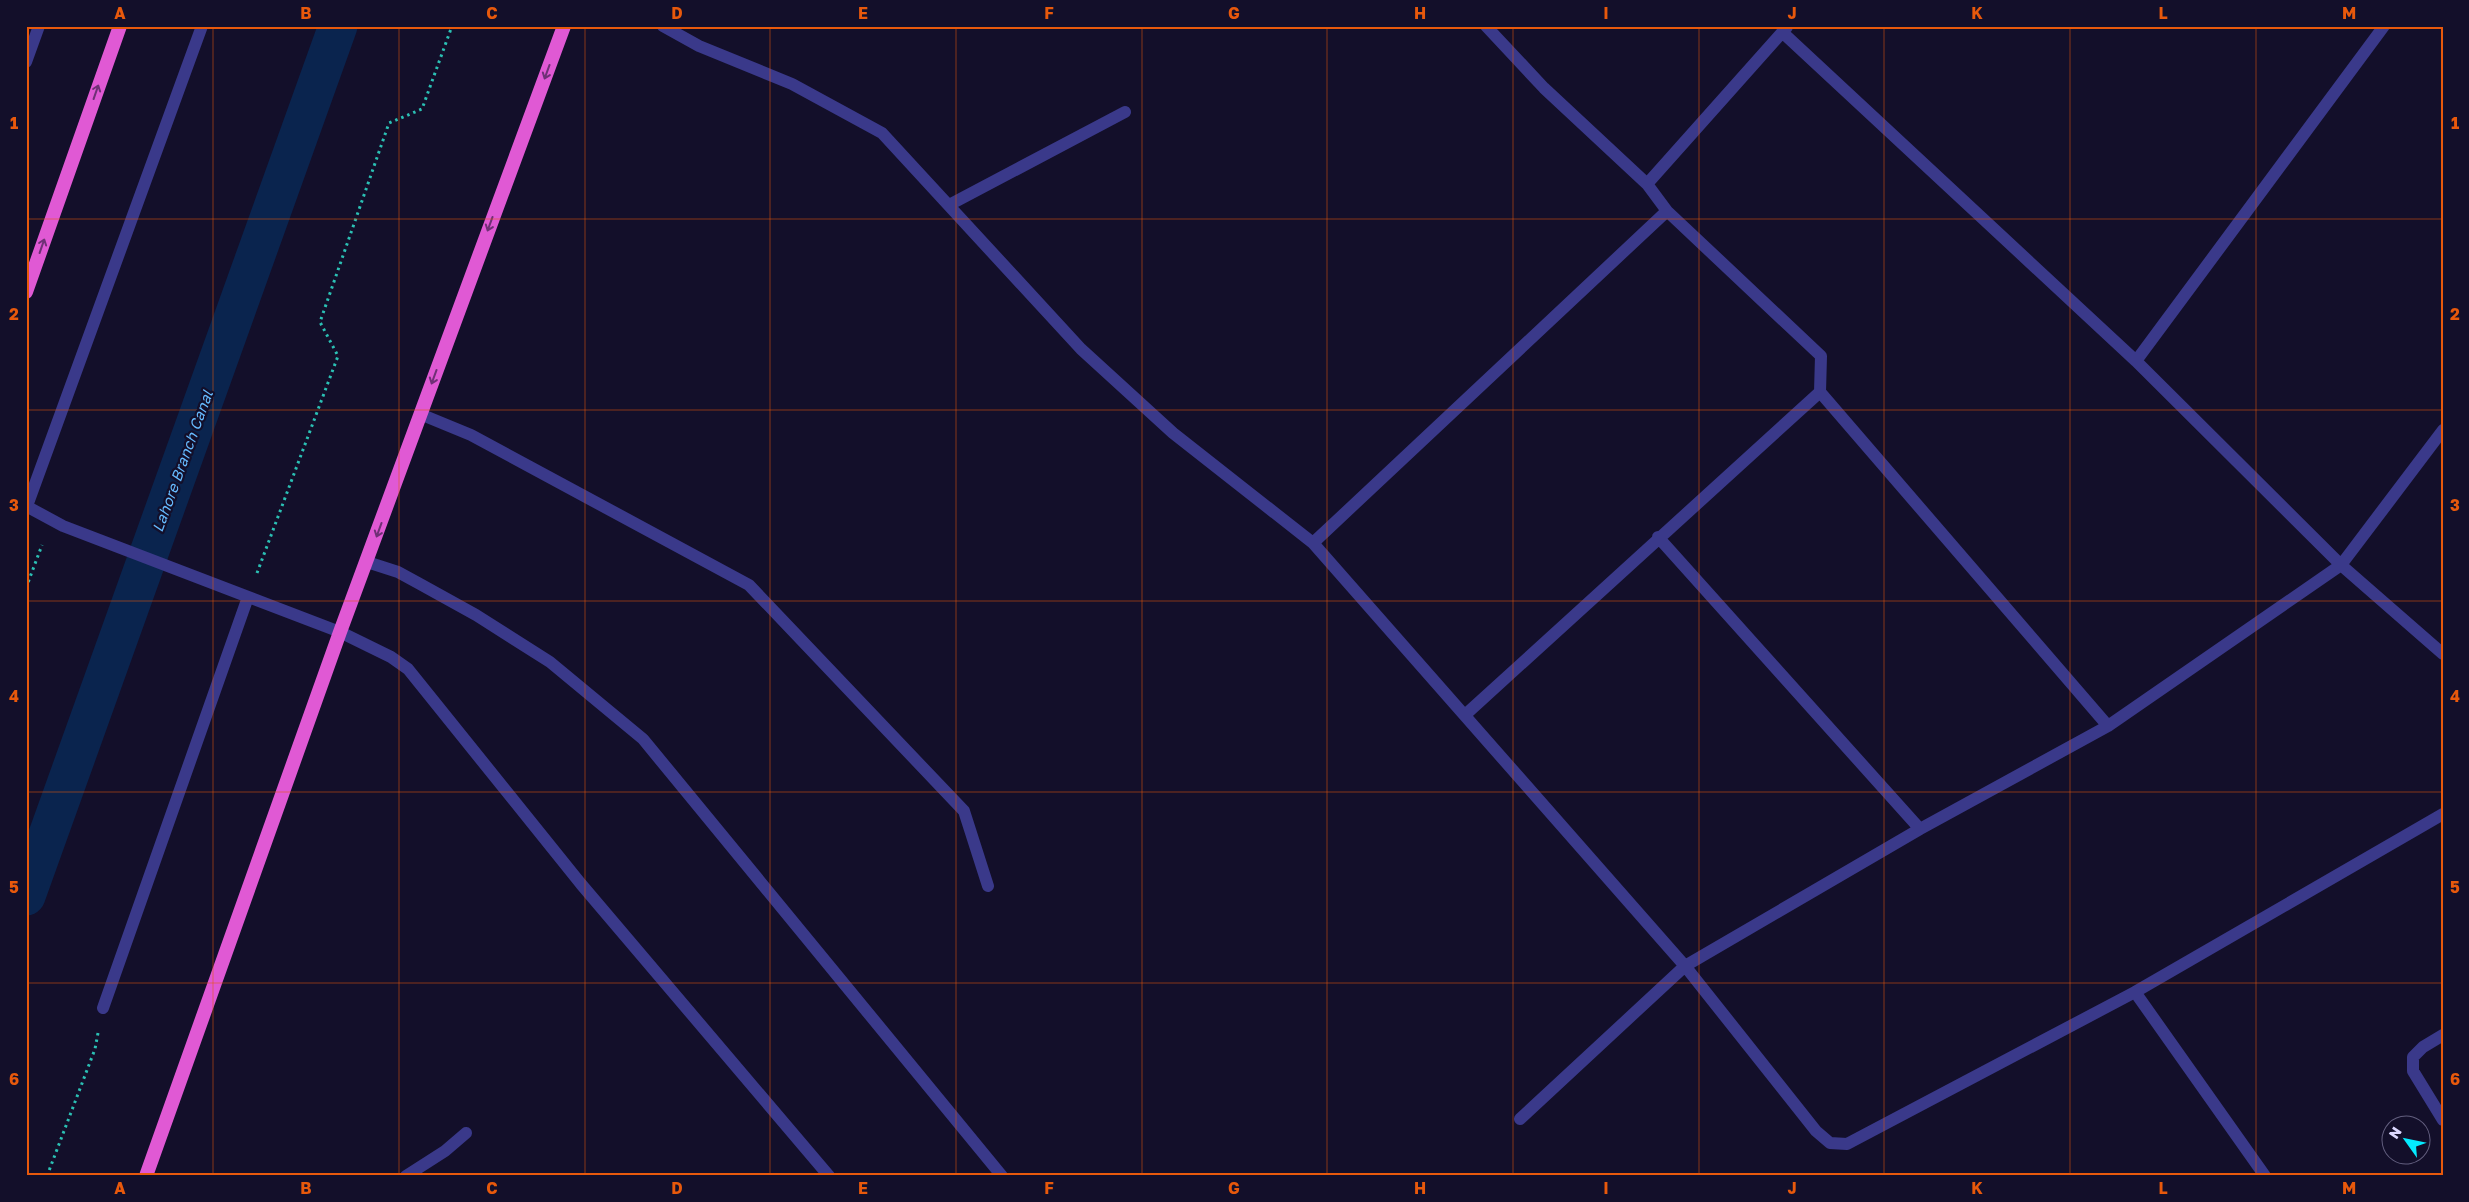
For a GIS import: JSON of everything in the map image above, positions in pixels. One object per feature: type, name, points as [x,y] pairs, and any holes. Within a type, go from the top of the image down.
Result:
[{"type":"highway","points":[[26,292],[120,26]]},
{"type":"highway","points":[[146,1176],[340,632],[564,26]]},
{"type":"street","points":[[26,62],[39,26]]},
{"type":"street","points":[[202,26],[27,506],[51,521],[340,632],[391,657],[408,669],[581,884],[829,1176]]},
{"type":"street","points":[[662,26],[699,46],[792,84],[882,133],[1088,355],[1173,433],[1314,544],[1685,966],[1816,1131],[1830,1143],[1847,1144],[2134,992],[2443,814]]},
{"type":"street","points":[[1486,26],[1544,88],[1647,184],[1667,211],[1820,356],[1820,392],[2108,726]]},
{"type":"street","points":[[2136,361],[2384,26]]},
{"type":"street","points":[[1647,184],[1785,29],[2136,361],[2341,565],[2443,654]]},
{"type":"street","points":[[949,205],[1125,112]]},
{"type":"street","points":[[1314,544],[1667,211]]},
{"type":"street","points":[[1465,715],[1658,537],[1820,392]]},
{"type":"street","points":[[420,414],[449,424],[471,435],[748,585],[964,811],[988,886]]},
{"type":"street","points":[[1520,1118],[1685,966],[1920,828],[2108,726],[2341,565],[2443,430]]},
{"type":"street","points":[[1658,537],[1920,828]]},
{"type":"street","points":[[367,562],[398,572],[420,584],[476,615],[550,662],[643,739],[1002,1176]]},
{"type":"street","points":[[103,1008],[248,597]]},
{"type":"street","points":[[2134,992],[2265,1176]]},
{"type":"street","points":[[2443,1035],[2422,1047],[2413,1057],[2413,1071],[2443,1120]]},
{"type":"street","points":[[406,1176],[445,1151],[466,1132]]},
{"type":"path","points":[[248,597],[338,356],[320,322],[389,123],[422,109],[452,26]]},
{"type":"path","points":[[26,588],[51,521]]},
{"type":"path","points":[[48,1176],[95,1048],[103,1008]]},
{"type":"waterway","name":"Lahore Branch Canal","points":[[26,896],[338,26]]}]
